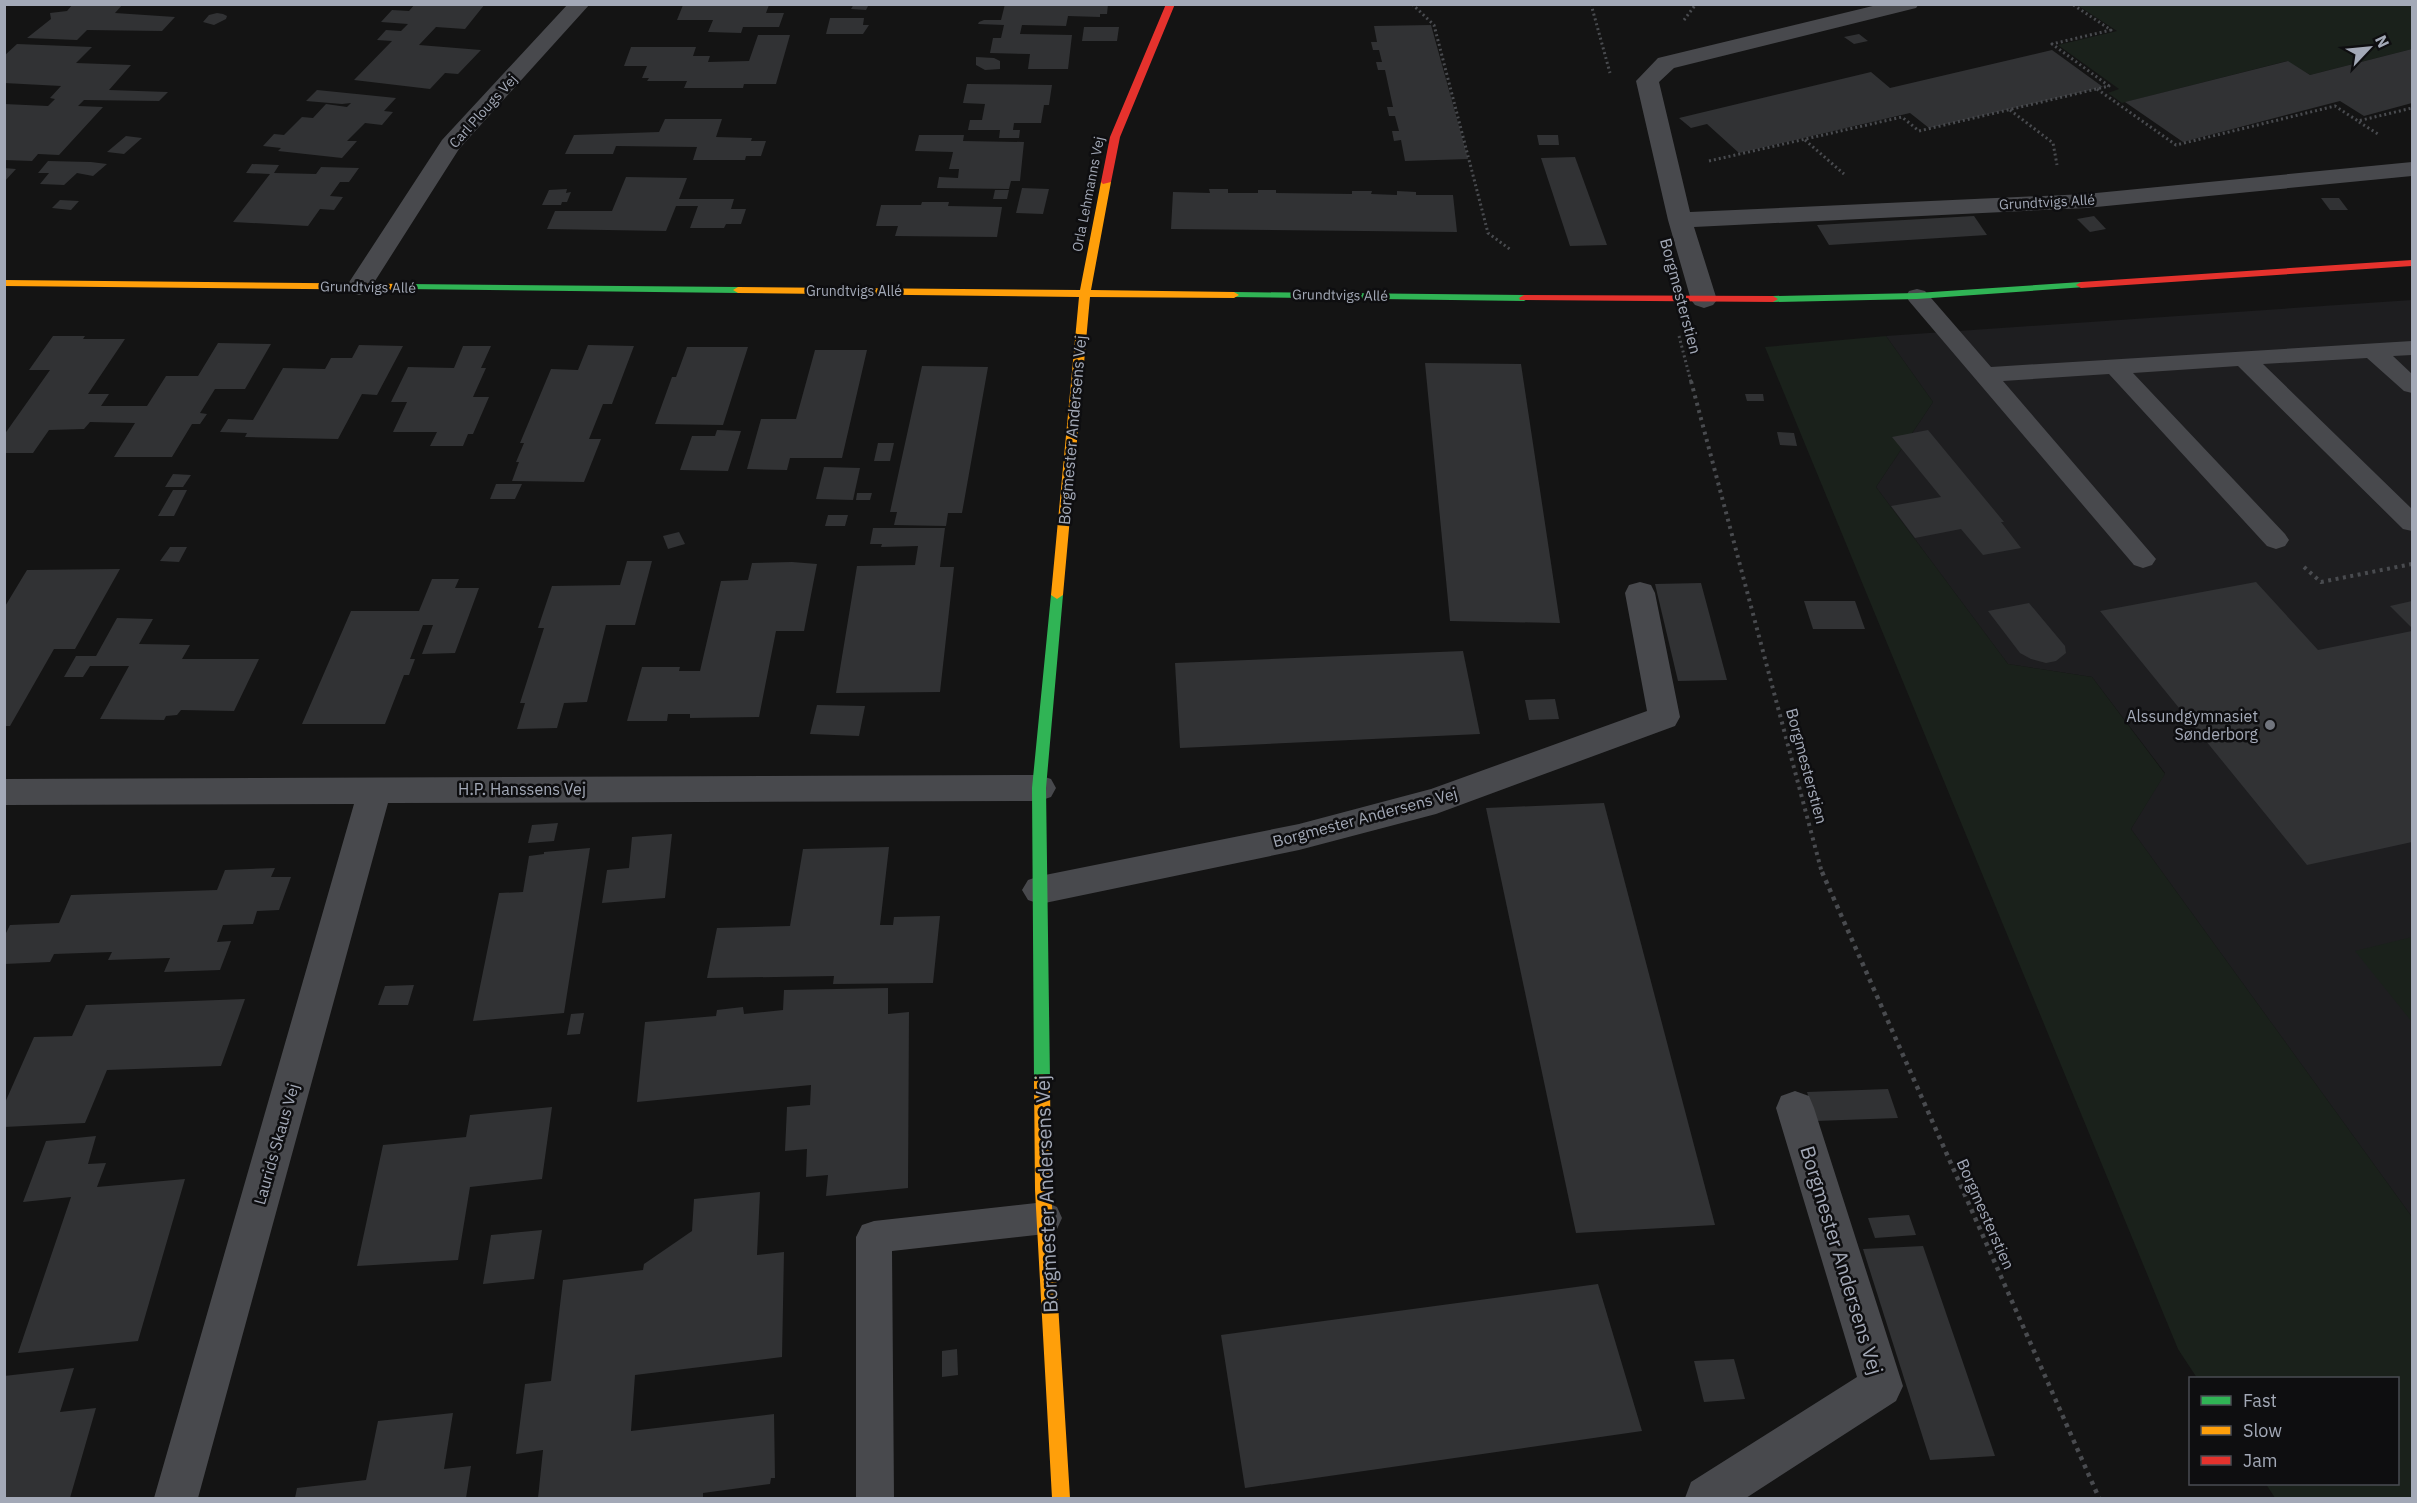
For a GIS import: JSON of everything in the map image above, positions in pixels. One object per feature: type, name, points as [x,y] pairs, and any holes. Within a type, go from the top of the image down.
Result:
[{"type":"street","name":"Carl Plougs Vej","points":[[358,287],[450,145],[580,4]]},
{"type":"street","name":"Orla Lehmanns Vej","points":[[1085,292],[1114,137],[1171,4]]},
{"type":"street","points":[[1704,300],[1680,220],[1647,81],[1666,63],[1909,4]]},
{"type":"street","name":"Grundtvigs Allé","points":[[1680,220],[2086,201],[2412,169]]},
{"type":"street","name":"Grundtvigs Allé","points":[[4,283],[1085,292],[1704,300],[1917,296],[2412,263]]},
{"type":"street","name":"Borgmester Andersens Vej","points":[[1061,1498],[1045,1218],[1039,788],[1085,292]]},
{"type":"street","name":"Borgmester Andersens Vej","points":[[1040,890],[1299,837],[1436,801],[1664,717],[1640,593]]},
{"type":"street","name":"H.P. Hanssens Vej","points":[[4,792],[1039,788]]},
{"type":"street","name":"Laurids Skaus Vej","points":[[176,1498],[375,789]]},
{"type":"street","name":"Borgmester Andersens Vej","points":[[1707,1498],[1881,1386],[1795,1108]]},
{"type":"lane","points":[[1917,296],[2143,559]]},
{"type":"lane","points":[[1985,375],[2412,348]]},
{"type":"lane","points":[[2373,351],[2412,386]]},
{"type":"lane","points":[[2244,359],[2412,523]]},
{"type":"lane","points":[[2115,367],[2276,540]]},
{"type":"lane","points":[[875,1498],[874,1237],[1045,1218]]},
{"type":"path","points":[[1412,4],[1434,25],[1488,233],[1511,250]]},
{"type":"path","points":[[1591,4],[1612,84]]},
{"type":"path","points":[[1669,171],[1902,117],[1919,131],[2109,86],[2052,44],[2111,30],[2072,4]]},
{"type":"path","points":[[2096,89],[2176,146],[2334,106],[2358,121],[2412,108]]},
{"type":"path","points":[[2009,110],[2053,143],[2058,172],[2086,201]]},
{"type":"path","name":"Borgmesterstien","points":[[1669,299],[1823,875],[2099,1498]]},
{"type":"path","points":[[2276,540],[2321,582],[2412,564]]},
{"type":"shaded area","points":[[2077,5],[2412,5],[2412,49],[2310,75],[2287,61],[2122,103],[2108,93],[2119,89],[2058,45],[2117,31]]},
{"type":"shaded area","name":"Alssundgymnasiet Sønderborg","points":[[2412,300],[2412,1217],[2131,829],[2165,773],[2092,677],[2008,664],[1876,487],[1933,402],[1886,336]]},
{"type":"shaded area","points":[[1886,336],[1933,402],[1876,487],[2008,664],[2092,677],[2165,774],[2131,829],[2412,1217],[2412,1498],[2275,1498],[2267,1485],[2399,1485],[2399,1377],[2196,1377],[2178,1349],[1765,347]]},
{"type":"shaded area","points":[[2412,937],[2412,1022],[2355,951]]},
{"type":"building","points":[[73,4],[123,4],[115,13],[175,17],[162,31],[87,30],[77,40],[27,38],[51,19],[50,13],[67,11]]},
{"type":"building","points":[[415,4],[485,4],[465,29],[436,27],[419,45],[481,50],[458,74],[445,73],[430,89],[354,80],[392,41],[377,40],[386,30],[401,31],[408,24],[381,22],[392,10],[409,11]]},
{"type":"building","points":[[854,4],[869,4],[866,10],[851,9]]},
{"type":"building","points":[[1005,4],[1108,4],[1107,14],[1100,14],[1100,17],[1068,16],[1066,26],[1022,25],[1020,34],[1072,35],[1068,69],[1028,69],[1030,54],[990,53],[993,38],[1001,38],[1004,25],[978,24],[984,20],[1001,20]]},
{"type":"building","points":[[683,5],[769,5],[766,13],[784,13],[779,27],[743,27],[741,33],[708,32],[713,20],[677,20]]},
{"type":"building","points":[[217,13],[227,16],[226,19],[214,25],[203,22],[209,15]]},
{"type":"building","points":[[830,18],[864,18],[863,25],[869,25],[863,34],[826,34]]},
{"type":"building","points":[[1431,25],[1468,159],[1405,161],[1401,140],[1394,141],[1392,131],[1399,131],[1395,116],[1389,116],[1387,107],[1393,107],[1385,70],[1378,70],[1376,62],[1382,62],[1379,50],[1373,50],[1371,42],[1377,42],[1374,26]]},
{"type":"building","points":[[1084,27],[1119,27],[1117,41],[1082,41]]},
{"type":"building","points":[[1859,34],[1868,41],[1854,44],[1844,37]]},
{"type":"building","points":[[758,35],[790,35],[776,84],[744,84],[743,88],[684,88],[687,81],[647,81],[649,78],[642,78],[647,66],[624,66],[631,47],[696,47],[693,56],[710,56],[708,62],[749,61]]},
{"type":"building","points":[[17,44],[92,47],[76,63],[131,65],[109,90],[168,92],[159,101],[84,100],[78,106],[103,107],[59,155],[38,154],[32,161],[4,160],[4,104],[48,106],[55,99],[50,98],[61,86],[4,83],[4,56]]},
{"type":"building","points":[[2412,49],[2412,103],[2364,116],[2340,101],[2183,142],[2125,102],[2288,61],[2310,75]]},
{"type":"building","points":[[2052,50],[2103,87],[1929,128],[1910,113],[1739,153],[1707,124],[1691,128],[1679,118],[1871,72],[1890,88]]},
{"type":"building","points":[[976,57],[994,58],[1000,61],[1000,69],[985,70],[976,65]]},
{"type":"building","points":[[967,84],[1052,85],[1049,105],[1044,105],[1041,123],[1014,123],[1013,130],[1020,130],[1019,138],[999,138],[1000,130],[968,130],[970,120],[982,120],[985,104],[963,103]]},
{"type":"building","points":[[317,90],[396,98],[384,111],[393,112],[382,125],[365,123],[347,141],[357,141],[342,158],[278,151],[281,148],[263,146],[274,134],[284,135],[302,117],[313,118],[326,104],[347,107],[351,103],[306,101]]},
{"type":"building","points":[[665,119],[722,119],[716,137],[752,138],[751,141],[766,141],[761,156],[746,156],[745,160],[693,160],[697,147],[616,146],[613,154],[565,154],[574,135],[659,132]]},
{"type":"building","points":[[919,135],[964,135],[963,141],[1024,142],[1020,181],[1011,181],[1009,189],[937,188],[939,177],[958,178],[959,169],[949,169],[953,152],[915,151]]},
{"type":"building","points":[[1537,135],[1558,135],[1559,145],[1539,145]]},
{"type":"building","points":[[126,136],[142,138],[124,154],[107,152]]},
{"type":"building","points":[[1575,157],[1607,245],[1570,246],[1541,158]]},
{"type":"building","points":[[48,161],[107,164],[93,176],[77,173],[64,185],[40,184],[49,173],[38,173]]},
{"type":"building","points":[[252,164],[279,165],[274,173],[316,174],[321,167],[359,168],[349,182],[340,182],[330,196],[343,197],[334,210],[320,209],[308,226],[233,222],[270,174],[246,173]]},
{"type":"building","points":[[4,168],[16,169],[4,182]]},
{"type":"building","points":[[626,177],[687,178],[679,199],[734,199],[731,209],[746,209],[741,224],[726,224],[724,228],[690,228],[698,206],[676,206],[666,231],[547,229],[555,211],[612,211]]},
{"type":"building","points":[[1022,188],[1049,189],[1043,214],[1016,213]]},
{"type":"building","points":[[567,189],[566,193],[571,192],[567,202],[562,202],[561,205],[542,205],[549,190]]},
{"type":"building","points":[[1209,189],[1228,189],[1228,193],[1258,193],[1258,190],[1276,190],[1276,193],[1352,194],[1352,191],[1372,191],[1371,194],[1397,195],[1397,191],[1416,192],[1416,195],[1453,195],[1457,232],[1171,229],[1173,192],[1210,193]]},
{"type":"building","points":[[995,190],[1009,190],[1007,199],[993,199]]},
{"type":"building","points":[[2321,198],[2339,198],[2348,210],[2330,210]]},
{"type":"building","points":[[60,200],[79,201],[71,210],[52,208]]},
{"type":"building","points":[[922,202],[949,202],[948,206],[1002,207],[997,237],[895,236],[898,226],[876,226],[881,205],[921,205]]},
{"type":"building","points":[[1974,216],[1987,235],[1829,245],[1817,225]]},
{"type":"building","points":[[2094,216],[2106,229],[2090,232],[2077,219]]},
{"type":"building","points":[[53,336],[125,339],[88,394],[109,394],[101,406],[147,406],[166,376],[198,376],[218,343],[271,344],[245,389],[215,389],[200,413],[207,414],[200,424],[192,424],[172,457],[114,457],[135,423],[90,422],[84,429],[49,430],[33,453],[4,453],[4,435],[50,370],[29,370]]},
{"type":"building","points":[[359,345],[403,346],[377,395],[362,394],[338,439],[245,437],[247,433],[220,432],[228,419],[253,420],[283,368],[325,369],[331,358],[352,358]]},
{"type":"building","points":[[588,345],[634,346],[612,404],[603,404],[589,439],[601,439],[584,482],[512,481],[519,462],[516,462],[524,443],[520,443],[551,369],[578,370]]},
{"type":"building","points":[[463,346],[491,346],[481,368],[486,368],[473,397],[489,397],[473,434],[468,434],[463,446],[430,446],[437,432],[393,432],[407,402],[391,402],[408,367],[454,368]]},
{"type":"building","points":[[687,347],[748,347],[723,425],[655,424],[672,377],[676,377]]},
{"type":"building","points":[[815,350],[867,350],[842,458],[790,458],[787,470],[747,469],[761,419],[796,419]]},
{"type":"building","points":[[1425,363],[1521,364],[1560,623],[1450,621]]},
{"type":"building","points":[[922,366],[988,367],[962,513],[948,513],[946,526],[894,525],[897,512],[890,512]]},
{"type":"building","points":[[1745,394],[1763,394],[1764,401],[1747,401]]},
{"type":"building","points":[[717,430],[741,431],[728,471],[680,470],[692,436],[715,436]]},
{"type":"building","points":[[1928,430],[2004,522],[2001,522],[2021,548],[1983,555],[1961,529],[1915,538],[1891,506],[1941,497],[1892,437]]},
{"type":"building","points":[[1777,432],[1794,433],[1797,446],[1780,445]]},
{"type":"building","points":[[878,443],[894,443],[890,461],[874,461]]},
{"type":"building","points":[[824,467],[860,468],[853,500],[816,499]]},
{"type":"building","points":[[173,474],[191,475],[183,487],[165,487]]},
{"type":"building","points":[[496,484],[522,484],[515,499],[490,499]]},
{"type":"building","points":[[173,490],[187,490],[174,516],[158,516]]},
{"type":"building","points":[[857,493],[872,493],[870,500],[856,500]]},
{"type":"building","points":[[828,515],[848,515],[845,526],[825,526]]},
{"type":"building","points":[[873,528],[945,528],[940,567],[954,567],[940,692],[836,693],[857,566],[915,565],[918,546],[881,547],[882,544],[870,544]]},
{"type":"building","points":[[679,532],[685,544],[668,549],[663,536]]},
{"type":"building","points":[[170,547],[187,547],[179,562],[160,561]]},
{"type":"building","points":[[627,561],[652,561],[635,625],[606,625],[587,702],[564,703],[557,728],[517,729],[525,703],[520,703],[544,628],[538,628],[552,586],[620,585]]},
{"type":"building","points":[[752,563],[817,564],[804,631],[776,631],[759,717],[690,718],[690,714],[668,714],[667,721],[627,721],[642,667],[680,667],[679,671],[700,671],[721,581],[748,580]]},
{"type":"building","points":[[120,569],[75,649],[54,649],[10,726],[4,726],[4,608],[27,570]]},
{"type":"building","points":[[432,579],[459,579],[455,588],[479,588],[455,653],[422,654],[433,625],[423,625],[410,659],[415,659],[409,675],[404,675],[385,724],[302,724],[351,611],[419,611]]},
{"type":"building","points":[[2256,582],[2318,650],[2412,631],[2412,842],[2307,865],[2100,611]]},
{"type":"building","points":[[1701,583],[1727,680],[1678,681],[1655,584]]},
{"type":"building","points":[[1804,601],[1855,601],[1865,629],[1813,629]]},
{"type":"building","points":[[2412,601],[2412,628],[2390,606]]},
{"type":"building","points":[[2029,603],[2065,646],[2066,653],[2056,661],[2046,663],[2020,653],[1988,611]]},
{"type":"building","points":[[117,618],[153,619],[139,644],[190,645],[182,659],[259,659],[234,711],[181,710],[177,715],[166,716],[164,720],[100,719],[129,666],[90,666],[83,677],[64,677],[76,656],[96,656]]},
{"type":"building","points":[[1463,651],[1480,734],[1180,748],[1175,663]]},
{"type":"building","points":[[1555,699],[1559,719],[1529,720],[1525,700]]},
{"type":"building","points":[[817,705],[865,706],[859,736],[810,734]]},
{"type":"building","points":[[1604,803],[1715,1225],[1576,1233],[1486,808]]},
{"type":"building","points":[[558,823],[554,841],[528,843],[532,825]]},
{"type":"building","points":[[672,834],[665,898],[602,903],[607,870],[629,868],[632,837]]},
{"type":"building","points":[[889,847],[880,925],[893,925],[894,917],[940,916],[933,983],[833,984],[834,976],[707,978],[717,928],[790,926],[803,849]]},
{"type":"building","points":[[590,848],[564,1013],[473,1021],[499,893],[523,892],[529,856],[544,854],[544,852]]},
{"type":"building","points":[[275,868],[271,877],[291,877],[279,910],[257,911],[253,924],[223,925],[217,942],[231,941],[220,970],[164,972],[170,958],[108,960],[112,952],[54,954],[50,962],[4,964],[4,937],[10,925],[59,923],[71,895],[217,890],[225,870]]},
{"type":"building","points":[[414,985],[408,1005],[378,1005],[385,986]]},
{"type":"building","points":[[888,988],[888,1014],[909,1012],[908,1188],[826,1196],[828,1175],[806,1177],[807,1149],[785,1151],[787,1107],[810,1105],[811,1085],[637,1102],[645,1022],[716,1016],[717,1010],[743,1007],[744,1014],[783,1010],[784,990]]},
{"type":"building","points":[[245,999],[221,1066],[107,1070],[85,1123],[4,1127],[4,1105],[34,1037],[72,1036],[86,1005]]},
{"type":"building","points":[[584,1013],[580,1034],[567,1035],[571,1014]]},
{"type":"building","points":[[1888,1089],[1898,1118],[1816,1121],[1807,1092]]},
{"type":"building","points":[[552,1107],[542,1179],[470,1187],[458,1260],[357,1266],[383,1145],[466,1137],[470,1115]]},
{"type":"building","points":[[96,1136],[88,1164],[106,1163],[97,1187],[185,1179],[138,1341],[18,1353],[71,1197],[23,1202],[46,1141]]},
{"type":"building","points":[[760,1192],[757,1255],[784,1252],[782,1357],[635,1375],[631,1431],[774,1414],[775,1478],[771,1478],[770,1484],[703,1493],[703,1498],[538,1498],[543,1450],[516,1454],[525,1384],[551,1381],[563,1280],[643,1270],[644,1264],[692,1231],[694,1199]]},
{"type":"building","points":[[1909,1215],[1916,1235],[1875,1238],[1868,1218]]},
{"type":"building","points":[[542,1230],[534,1279],[483,1284],[491,1235]]},
{"type":"building","points":[[1923,1246],[1995,1456],[1930,1460],[1863,1249]]},
{"type":"building","points":[[1598,1284],[1642,1431],[1245,1488],[1221,1335]]},
{"type":"building","points":[[957,1349],[958,1375],[942,1377],[942,1351]]},
{"type":"building","points":[[1734,1359],[1745,1399],[1704,1402],[1694,1361]]},
{"type":"building","points":[[74,1368],[60,1412],[96,1408],[70,1498],[4,1498],[4,1376]]},
{"type":"building","points":[[453,1413],[444,1469],[471,1466],[466,1498],[295,1498],[297,1488],[366,1480],[378,1421]]},
{"type":"traffic: fast","points":[[1773,299],[1917,296],[2081,285]]},
{"type":"traffic: fast","points":[[407,287],[738,290]]},
{"type":"traffic: fast","points":[[1234,295],[1524,298]]},
{"type":"traffic: fast","points":[[1042,1081],[1039,788],[1057,595]]},
{"type":"traffic: slow","points":[[1057,595],[1085,292],[1106,182]]},
{"type":"traffic: slow","points":[[4,283],[407,287]]},
{"type":"traffic: slow","points":[[738,290],[1234,295]]},
{"type":"traffic: slow","points":[[1042,1081],[1043,1190],[1061,1498]]},
{"type":"traffic: jam","points":[[1106,182],[1115,137],[1171,4]]},
{"type":"traffic: jam","points":[[2081,285],[2412,263]]},
{"type":"traffic: jam","points":[[1524,298],[1773,299]]},
{"type":"place","name":"Alssundgymnasiet Sønderborg","points":[[2270,725]]}]
